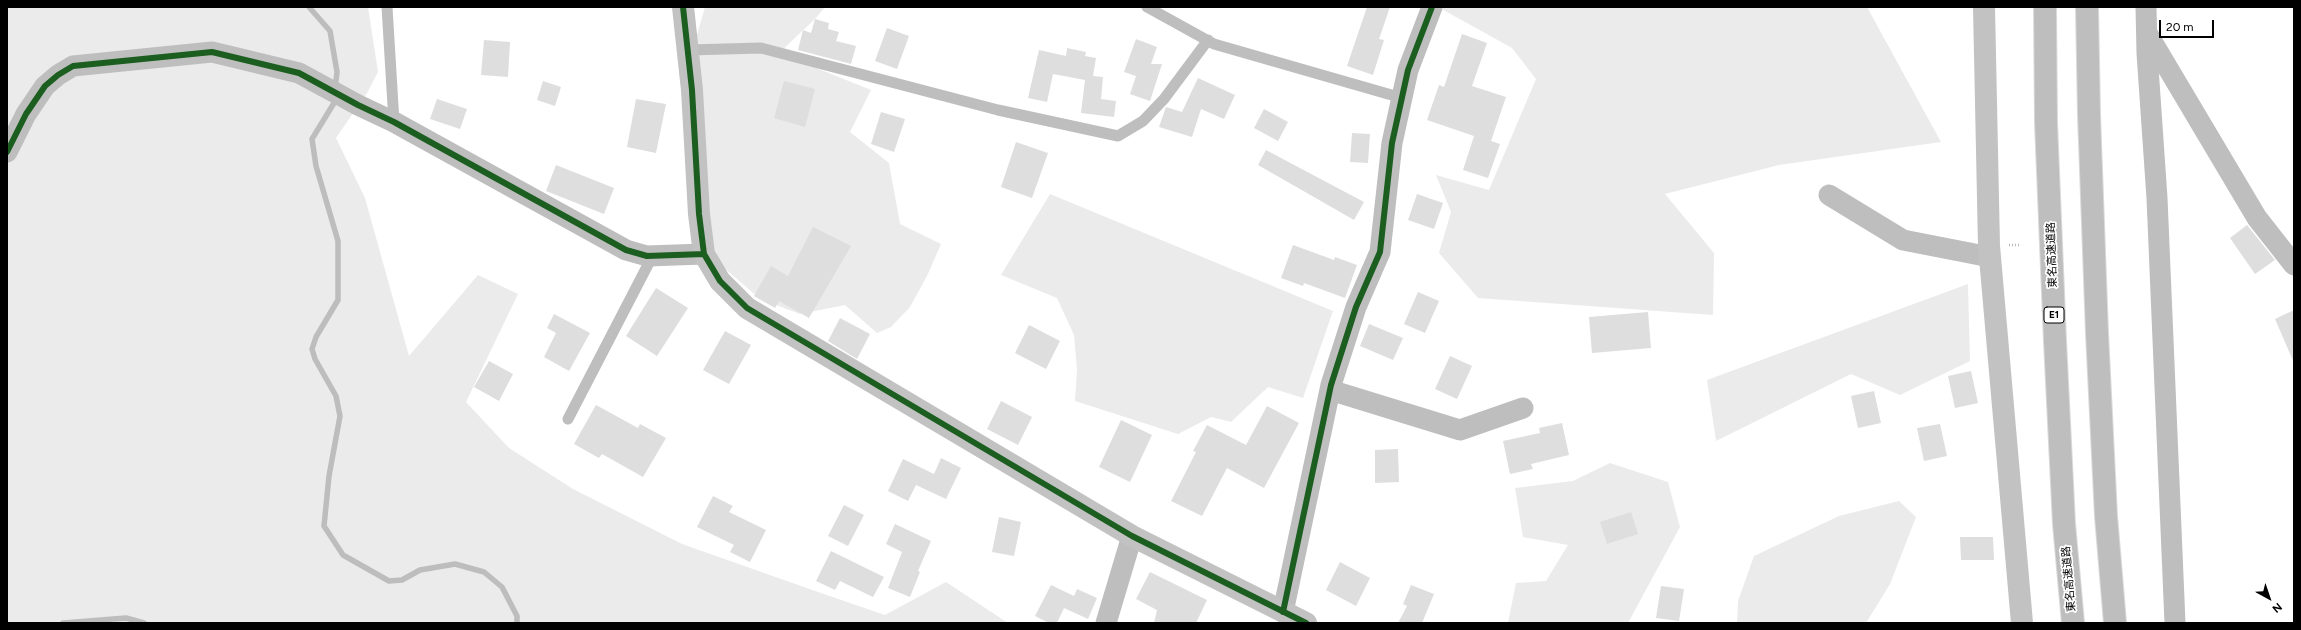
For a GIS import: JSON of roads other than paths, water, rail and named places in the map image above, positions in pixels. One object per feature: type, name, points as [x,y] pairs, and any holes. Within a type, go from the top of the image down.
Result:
[{"type":"highway","name":"東名高速道路","points":[[2045,7],[2046,123],[2055,341],[2064,524],[2073,623]]},
{"type":"highway","points":[[2087,7],[2089,115],[2097,341],[2106,516],[2115,623]]},
{"type":"street","points":[[683,7],[688,50],[704,254],[720,281],[747,308],[1132,536],[1306,623]]},
{"type":"street","points":[[1283,612],[1330,390],[1356,307],[1380,252],[1392,143],[1408,70],[1432,7]]},
{"type":"street","points":[[1984,7],[1990,258],[2022,623]]},
{"type":"street","points":[[2146,7],[2146,31],[2157,198],[2175,623]]},
{"type":"street","points":[[2146,31],[2257,218],[2294,265]]},
{"type":"street","points":[[7,152],[26,114],[45,86],[58,75],[73,66],[212,52],[299,73],[358,105],[394,122],[626,250],[653,255],[704,254]]},
{"type":"street","points":[[1829,195],[1903,240],[1990,258]]},
{"type":"street","points":[[1330,390],[1460,430],[1523,408]]},
{"type":"street","points":[[1106,623],[1132,536]]},
{"type":"lane","points":[[387,7],[394,122]]},
{"type":"lane","points":[[1147,7],[1208,40],[1402,98]]},
{"type":"lane","points":[[688,50],[761,48],[998,110],[1118,136],[1143,121],[1164,99],[1208,40]]},
{"type":"lane","points":[[568,419],[653,255]]},
{"type":"waterway","points":[[309,7],[330,31],[337,72],[335,89]]},
{"type":"waterway","points":[[334,97],[334,103],[312,139],[316,166],[338,241],[338,300],[316,337],[312,349],[315,359],[336,396],[340,416],[329,476],[324,526],[343,555],[389,581],[402,580],[420,570],[455,564],[484,572],[502,587],[517,616],[517,623]]},
{"type":"waterway","points":[[63,623],[126,618],[144,623]]}]
